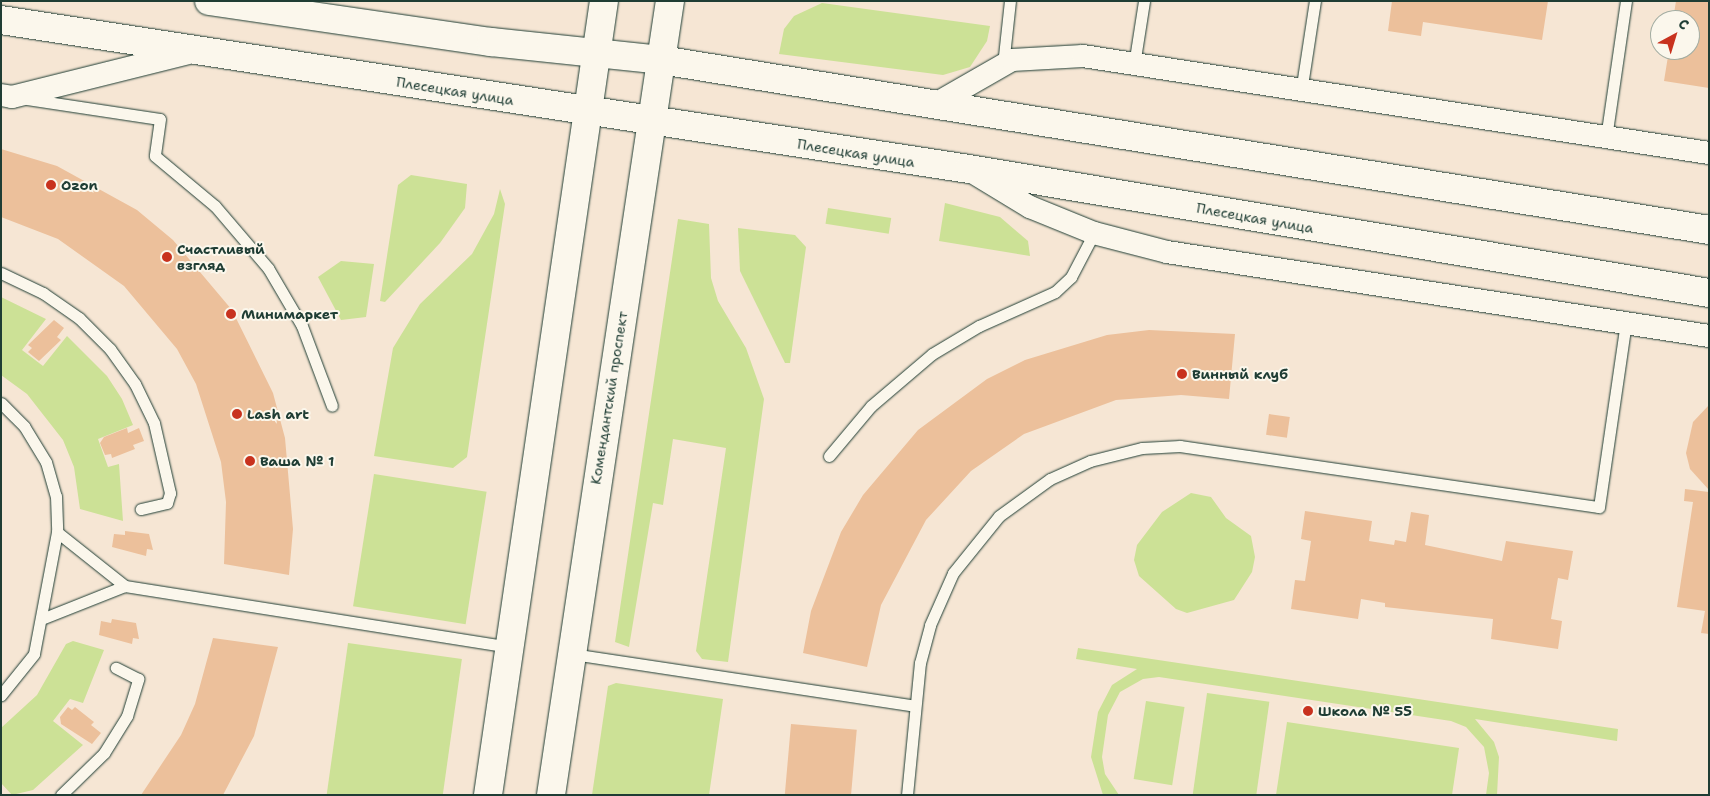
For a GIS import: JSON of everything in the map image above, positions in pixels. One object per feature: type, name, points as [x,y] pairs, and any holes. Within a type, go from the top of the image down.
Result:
[{"type":"main road","points":[[209,1],[661,60],[937,103],[1709,230]]},
{"type":"main road","points":[[488,795],[590,111],[604,1]]},
{"type":"main road","name":"Комендантский проспект","points":[[551,795],[670,1]]},
{"type":"main road","name":"Плесецкая улица","points":[[1,20],[969,169],[1709,292]]},
{"type":"street","points":[[7,96],[201,50]]},
{"type":"street","points":[[937,103],[1012,60],[1083,56],[1301,92],[1709,153]]},
{"type":"street","points":[[969,169],[1030,207],[1094,233],[1167,252],[1709,336]]},
{"type":"lane","points":[[1003,65],[1010,1]]},
{"type":"lane","points":[[1134,65],[1144,1]]},
{"type":"lane","points":[[1301,92],[1315,1]]},
{"type":"lane","points":[[1606,138],[1626,1]]},
{"type":"lane","points":[[7,96],[160,119],[154,156],[215,206],[268,268],[302,326],[332,406]]},
{"type":"lane","points":[[829,456],[871,406],[932,354],[979,326],[1055,292],[1071,277],[1094,233]]},
{"type":"lane","points":[[1,273],[43,293],[79,318],[110,348],[135,384],[154,423],[170,493],[167,503],[141,509]]},
{"type":"lane","points":[[907,795],[914,706],[930,625],[953,573],[999,516],[1050,479],[1090,461],[1142,448],[1180,446],[1599,507],[1626,323]]},
{"type":"lane","points":[[1,403],[24,426],[46,462],[56,496],[57,532],[44,618],[34,654],[1,695]]},
{"type":"lane","points":[[57,532],[125,586],[510,647]]},
{"type":"lane","points":[[44,618],[125,586]]},
{"type":"lane","points":[[572,654],[914,706]]},
{"type":"lane","points":[[61,795],[104,752],[127,716],[138,680],[116,668]]},
{"type":"green space","points":[[822,3],[990,26],[987,41],[970,67],[943,75],[779,54],[784,29],[794,16]]},
{"type":"green space","points":[[411,175],[467,184],[465,208],[440,243],[385,302],[380,301],[398,185]]},
{"type":"green space","points":[[500,189],[505,204],[467,457],[453,468],[374,456],[393,348],[420,304],[472,254],[494,214]]},
{"type":"green space","points":[[945,203],[1000,217],[1028,241],[1030,256],[939,241]]},
{"type":"green space","points":[[828,208],[891,218],[889,234],[825,224]]},
{"type":"green space","points":[[678,219],[709,224],[711,278],[718,301],[746,348],[764,399],[728,662],[702,659],[696,651],[726,448],[673,439],[663,505],[653,503],[629,647],[615,642]]},
{"type":"green space","points":[[738,228],[795,235],[806,247],[790,363],[785,363],[740,271]]},
{"type":"green space","points":[[341,261],[374,264],[366,317],[341,320],[318,277]]},
{"type":"green space","points":[[1,297],[46,319],[22,350],[43,366],[67,336],[107,376],[122,399],[133,425],[98,439],[108,467],[119,464],[123,521],[80,509],[74,467],[63,440],[27,394],[1,375]]},
{"type":"green space","points":[[374,474],[487,492],[466,624],[353,606]]},
{"type":"green space","points":[[1191,493],[1211,497],[1226,518],[1251,536],[1255,557],[1252,572],[1234,600],[1187,613],[1176,609],[1139,576],[1134,560],[1137,545],[1162,512]]},
{"type":"green space","points":[[73,641],[104,650],[83,703],[70,699],[53,721],[83,745],[33,790],[12,795],[1,783],[1,728],[37,695],[66,644]]},
{"type":"green space","points":[[348,643],[462,659],[443,795],[327,795]]},
{"type":"green space","points":[[1078,648],[1618,729],[1617,741],[1475,719],[1494,742],[1499,757],[1497,795],[1486,795],[1489,773],[1484,747],[1466,727],[1451,721],[1159,677],[1143,679],[1120,692],[1108,715],[1102,757],[1105,774],[1119,795],[1103,795],[1091,757],[1098,712],[1112,685],[1137,669],[1076,659]]},
{"type":"green space","points":[[616,683],[723,699],[709,795],[592,795],[608,686]]},
{"type":"green space","points":[[1207,693],[1269,702],[1256,795],[1193,795]]},
{"type":"green space","points":[[1146,701],[1185,707],[1172,785],[1134,779]]},
{"type":"green space","points":[[1287,722],[1459,748],[1452,795],[1276,795]]},
{"type":"building","points":[[1392,1],[1548,1],[1542,40],[1423,22],[1421,36],[1388,31]]},
{"type":"building","points":[[1676,1],[1709,1],[1709,88],[1664,81],[1667,60],[1700,60],[1700,10],[1675,10]]},
{"type":"building","points":[[1,149],[57,166],[137,210],[173,240],[232,310],[273,393],[285,438],[293,529],[289,575],[224,564],[226,502],[221,462],[196,384],[177,349],[124,286],[58,239],[1,217]]},
{"type":"building","points":[[54,320],[64,328],[57,337],[61,340],[39,361],[28,352],[32,348],[28,345]]},
{"type":"building","points":[[1149,330],[1235,334],[1229,399],[1181,395],[1116,400],[1024,434],[971,471],[926,520],[881,605],[867,667],[803,653],[811,611],[841,532],[863,495],[918,430],[987,379],[1025,360],[1107,335]]},
{"type":"building","points":[[1709,405],[1709,490],[1690,469],[1686,453],[1693,422]]},
{"type":"building","points":[[1269,414],[1290,417],[1287,438],[1266,435]]},
{"type":"building","points":[[127,428],[128,433],[139,428],[144,441],[133,445],[135,449],[112,458],[111,454],[105,455],[100,443],[104,437]]},
{"type":"building","points":[[1685,489],[1709,492],[1709,634],[1701,633],[1705,611],[1677,607],[1693,502],[1684,501]]},
{"type":"building","points":[[1305,511],[1372,521],[1369,541],[1394,545],[1395,540],[1406,542],[1411,512],[1429,515],[1425,545],[1502,561],[1506,541],[1573,551],[1568,580],[1558,578],[1551,619],[1562,621],[1558,649],[1491,639],[1493,619],[1385,607],[1385,603],[1361,599],[1358,619],[1291,609],[1295,580],[1305,581],[1311,541],[1301,539]]},
{"type":"building","points":[[125,531],[149,534],[153,550],[147,549],[146,556],[112,547],[114,534],[125,535]]},
{"type":"building","points":[[112,619],[136,623],[139,639],[133,638],[132,644],[99,635],[101,621],[111,623]]},
{"type":"building","points":[[213,638],[278,647],[254,736],[223,795],[141,795],[181,735],[195,704]]},
{"type":"building","points":[[68,707],[72,710],[75,707],[94,722],[91,725],[101,733],[92,744],[61,724],[60,717]]},
{"type":"building","points":[[791,724],[857,730],[851,795],[785,795]]},
{"type":"place","name":"Ozon","points":[[51,185]]},
{"type":"place","name":"Счастливый взгляд","points":[[167,257]]},
{"type":"place","name":"Минимаркет","points":[[231,314]]},
{"type":"place","name":"Винный клуб","points":[[1182,374]]},
{"type":"place","name":"Lash art","points":[[237,414]]},
{"type":"place","name":"Ваша № 1","points":[[250,461]]},
{"type":"place","name":"Школа № 55","points":[[1308,711]]}]
